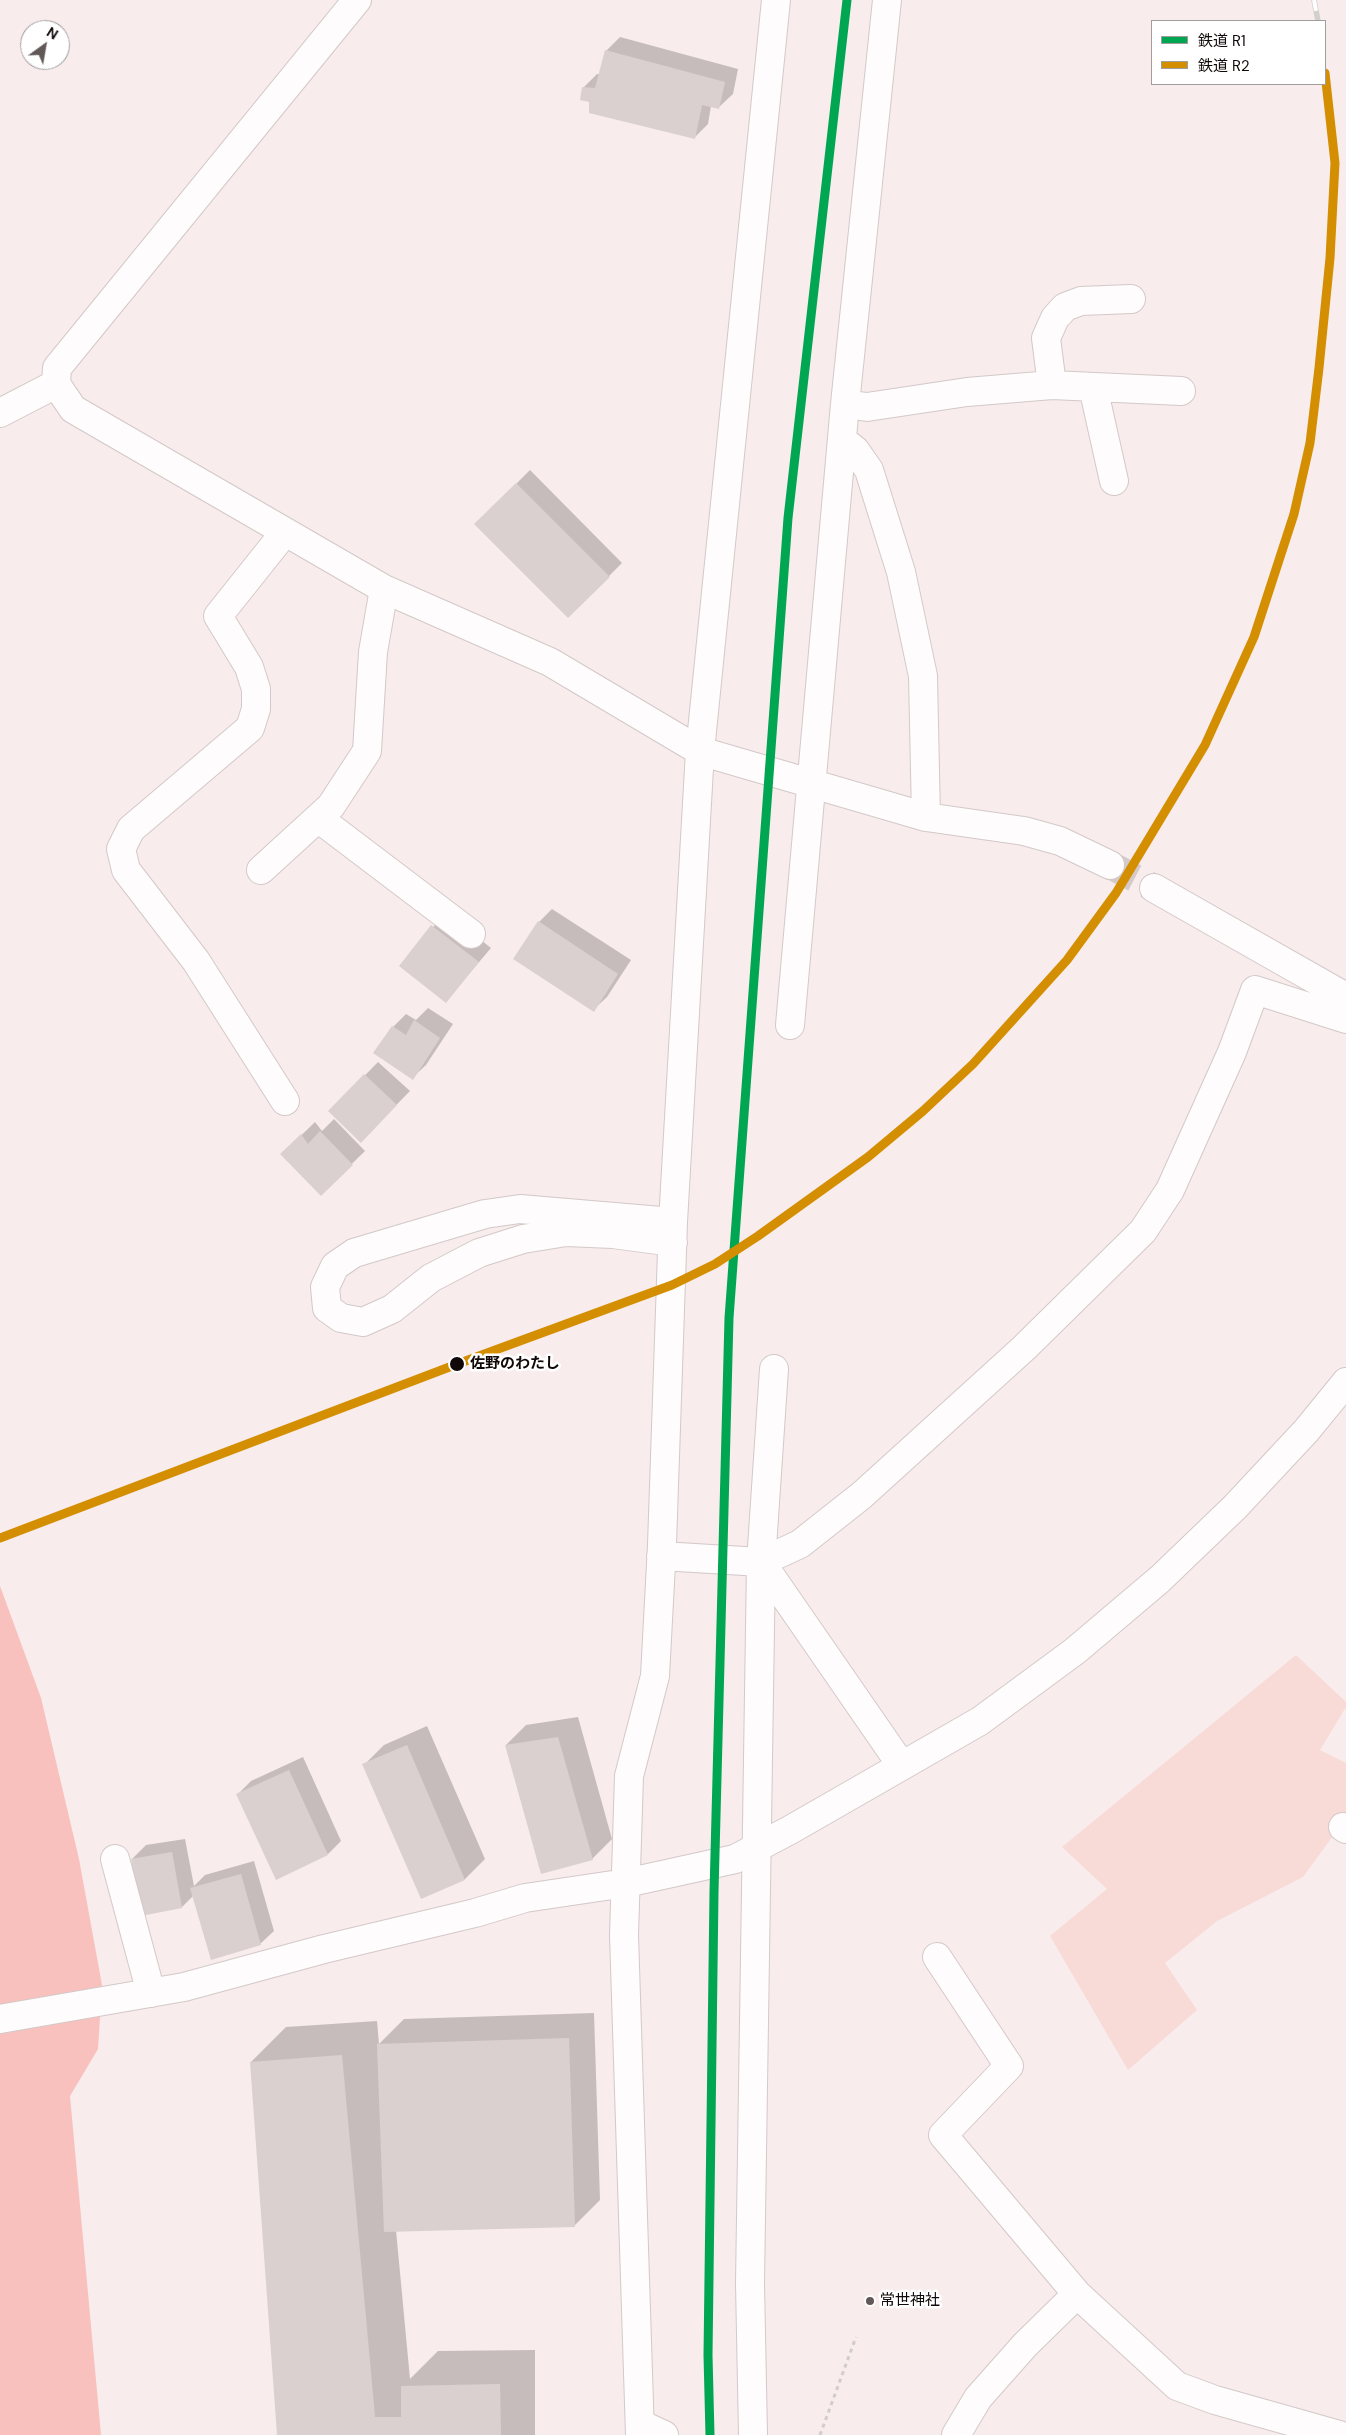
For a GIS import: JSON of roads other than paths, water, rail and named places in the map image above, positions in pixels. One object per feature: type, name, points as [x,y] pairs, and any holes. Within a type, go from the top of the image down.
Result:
[{"type":"street","points":[[356,0],[57,368],[56,384],[73,408],[384,589],[550,662],[700,751],[926,817],[1024,831],[1060,841],[1110,864]]},
{"type":"street","points":[[664,2435],[640,2429],[624,1935],[629,1776],[655,1676],[673,1232],[700,751],[776,0]]},
{"type":"street","points":[[790,1025],[844,404],[887,0]]},
{"type":"street","points":[[1052,385],[1046,338],[1055,318],[1065,307],[1081,301],[1131,299]]},
{"type":"street","points":[[0,413],[56,384]]},
{"type":"street","points":[[844,404],[867,407],[968,392],[1052,385],[1181,391]]},
{"type":"street","points":[[1093,387],[1114,481]]},
{"type":"street","points":[[842,440],[855,450],[869,470],[903,582],[924,676],[926,817]]},
{"type":"street","points":[[285,532],[218,616],[249,667],[256,689],[256,709],[250,728],[131,829],[121,849],[126,870],[196,961],[285,1102]]},
{"type":"street","points":[[261,870],[331,806],[367,751],[373,652],[384,589]]},
{"type":"street","points":[[318,818],[471,934]]},
{"type":"street","points":[[1154,888],[1346,997]]},
{"type":"street","points":[[661,1556],[761,1562],[800,1544],[862,1496],[1024,1348],[1143,1231],[1170,1190],[1232,1052],[1254,990],[1346,1019]]},
{"type":"street","points":[[530,1210],[673,1232],[613,1234],[566,1232],[524,1239],[480,1253],[431,1278],[392,1309],[363,1322],[341,1318],[327,1308],[325,1287],[336,1266],[354,1253],[485,1214],[530,1210]]},
{"type":"street","points":[[753,2435],[750,2283],[761,1562],[774,1369]]},
{"type":"street","points":[[0,2019],[184,1987],[324,1949],[475,1913],[525,1898],[626,1882],[735,1859],[980,1721],[1075,1651],[1153,1585],[1235,1507],[1306,1431],[1346,1382]]},
{"type":"street","points":[[761,1562],[902,1766]]},
{"type":"street","points":[[115,1859],[145,1994]]},
{"type":"street","points":[[937,1957],[1009,2066],[943,2135],[1077,2294],[1177,2386],[1215,2400],[1339,2435]]},
{"type":"street","points":[[956,2435],[978,2398],[1025,2345],[1077,2294]]},
{"type":"tunnel","points":[[1110,865],[1154,888]]},
{"type":"railway","points":[[1314,0],[1318,20]]},
{"type":"railway","points":[[0,1538],[460,1363],[672,1285],[715,1264],[758,1236],[868,1157],[923,1111],[973,1064],[1067,960],[1116,893],[1205,745],[1254,637],[1294,514],[1310,443],[1330,258],[1335,163],[1326,82]]},
{"type":"rail line","name":"R1","points":[[710,2435],[708,2355],[714,1892],[729,1318],[788,518],[847,0]]},
{"type":"rail line","name":"R2","points":[[0,1538],[460,1363],[672,1285],[715,1264],[758,1236],[868,1157],[923,1111],[973,1064],[1067,960],[1116,893],[1205,745],[1254,637],[1294,514],[1310,443],[1330,258],[1335,163],[1326,82]]},
{"type":"place","name":"佐野のわたし","points":[[457,1364]]},
{"type":"place","name":"常世神社","points":[[870,2301]]}]
